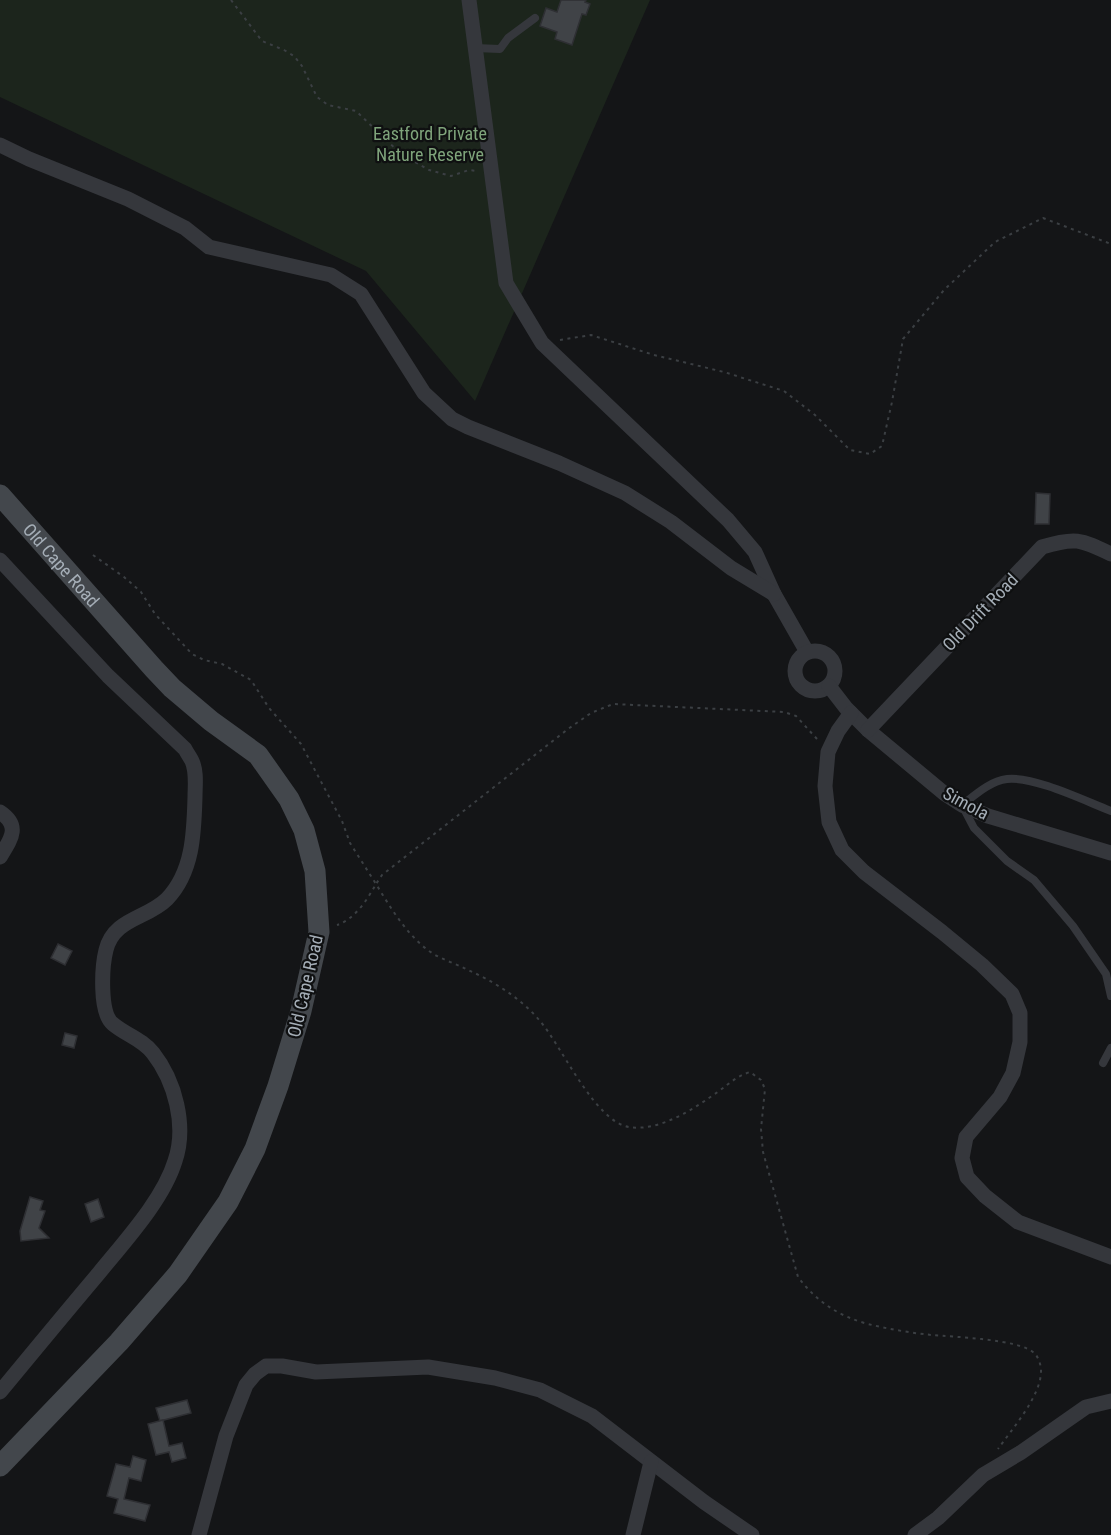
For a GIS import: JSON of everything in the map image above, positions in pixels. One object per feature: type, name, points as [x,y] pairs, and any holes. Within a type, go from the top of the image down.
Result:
[{"type":"street","points":[[469,0],[506,283],[542,343],[728,520],[755,552],[774,594],[807,652]]},
{"type":"street","points":[[0,145],[28,159],[128,199],[185,228],[209,247],[331,275],[361,294],[424,393],[452,419],[468,428],[559,463],[625,493],[671,522],[730,568],[774,594]]},
{"type":"street","name":"Old Cape Road","points":[[0,495],[154,669],[204,715],[258,755],[273,773],[290,799],[304,830],[315,871],[319,932],[301,1011],[278,1086],[255,1149],[228,1202],[177,1274],[141,1316],[0,1466]]},
{"type":"street","name":"Old Drift Road","points":[[868,730],[1042,547],[1062,541],[1084,541],[1111,554]]},
{"type":"street","points":[[0,560],[108,676],[185,749],[193,762],[195,779],[194,837],[187,866],[177,887],[165,901],[148,912],[128,920],[111,937],[106,950],[103,996],[105,1012],[110,1022],[138,1039],[152,1052],[167,1073],[178,1113],[180,1136],[176,1161],[142,1221],[0,1392]]},
{"type":"street","points":[[815,650],[823,652],[834,663],[836,671],[834,679],[823,690],[807,690],[796,678],[796,663],[807,652],[815,650]]},
{"type":"street","name":"Simola","points":[[829,686],[848,711],[868,730],[945,794],[962,805],[988,816],[1111,854]]},
{"type":"street","points":[[848,711],[828,752],[825,786],[830,822],[842,850],[864,872],[990,972],[1012,994],[1020,1013],[1020,1042],[1013,1073],[1000,1097],[966,1137],[962,1158],[967,1177],[985,1196],[1018,1222],[1111,1257]]},
{"type":"street","points":[[0,812],[9,818],[13,829],[9,842],[0,857]]},
{"type":"street","points":[[199,1535],[226,1436],[242,1395],[246,1385],[255,1374],[266,1366],[282,1366],[316,1372],[428,1367],[540,1390],[592,1416],[704,1502],[752,1535]]},
{"type":"street","points":[[915,1535],[946,1511],[983,1475],[1020,1453],[1086,1407],[1111,1401]]},
{"type":"street","points":[[633,1535],[651,1462]]},
{"type":"lane","points":[[474,48],[500,49],[512,34],[536,18]]},
{"type":"lane","points":[[1111,811],[1031,781],[1006,779],[986,787],[962,805],[974,828],[1007,861],[1034,880],[1073,926],[1106,974],[1111,996]]},
{"type":"lane","points":[[1103,1064],[1111,1048]]},
{"type":"path","points":[[231,0],[262,41],[294,57],[302,66],[317,97],[328,105],[356,111],[401,154],[429,170],[451,176],[469,170],[490,174]]},
{"type":"path","points":[[542,343],[591,335],[784,391],[815,415],[850,450],[870,454],[882,446],[903,339],[944,290],[995,242],[1043,218],[1111,244]]},
{"type":"path","points":[[93,555],[141,592],[155,614],[192,654],[204,660],[222,664],[251,680],[269,708],[301,744],[342,821],[350,843],[408,930],[428,950],[498,986],[523,1004],[541,1021],[589,1095],[611,1118],[626,1127],[645,1128],[692,1108],[736,1077],[750,1072],[761,1080],[765,1089],[761,1129],[763,1152],[798,1277],[809,1292],[839,1313],[868,1324],[931,1335],[970,1336],[1025,1348],[1035,1354],[1041,1368],[1040,1384],[996,1451]]},
{"type":"path","points":[[319,932],[342,924],[365,903],[381,875],[568,729],[591,713],[613,704],[784,712],[796,716],[828,752]]},
{"type":"green space","name":"Eastford Private Nature Reserve","points":[[0,0],[650,0],[475,401],[366,271],[0,97]]},
{"type":"building","points":[[561,0],[586,0],[585,2],[590,4],[586,15],[582,14],[572,45],[555,39],[557,32],[540,26],[546,8],[557,12]]},
{"type":"building","points":[[1036,493],[1050,494],[1049,524],[1035,524]]},
{"type":"building","points":[[58,944],[72,951],[65,965],[51,958]]},
{"type":"building","points":[[65,1033],[77,1036],[74,1048],[62,1045]]},
{"type":"building","points":[[30,1197],[43,1201],[40,1210],[45,1211],[39,1228],[49,1238],[21,1241],[20,1231]]},
{"type":"building","points":[[98,1199],[104,1217],[91,1222],[85,1204]]},
{"type":"building","points":[[187,1400],[191,1413],[160,1421],[156,1408]]},
{"type":"building","points":[[163,1420],[169,1446],[182,1443],[186,1458],[172,1462],[169,1452],[156,1455],[148,1424]]},
{"type":"building","points":[[133,1456],[146,1460],[141,1481],[129,1478],[124,1499],[150,1505],[145,1521],[114,1513],[118,1499],[107,1496],[116,1464],[130,1467]]}]
